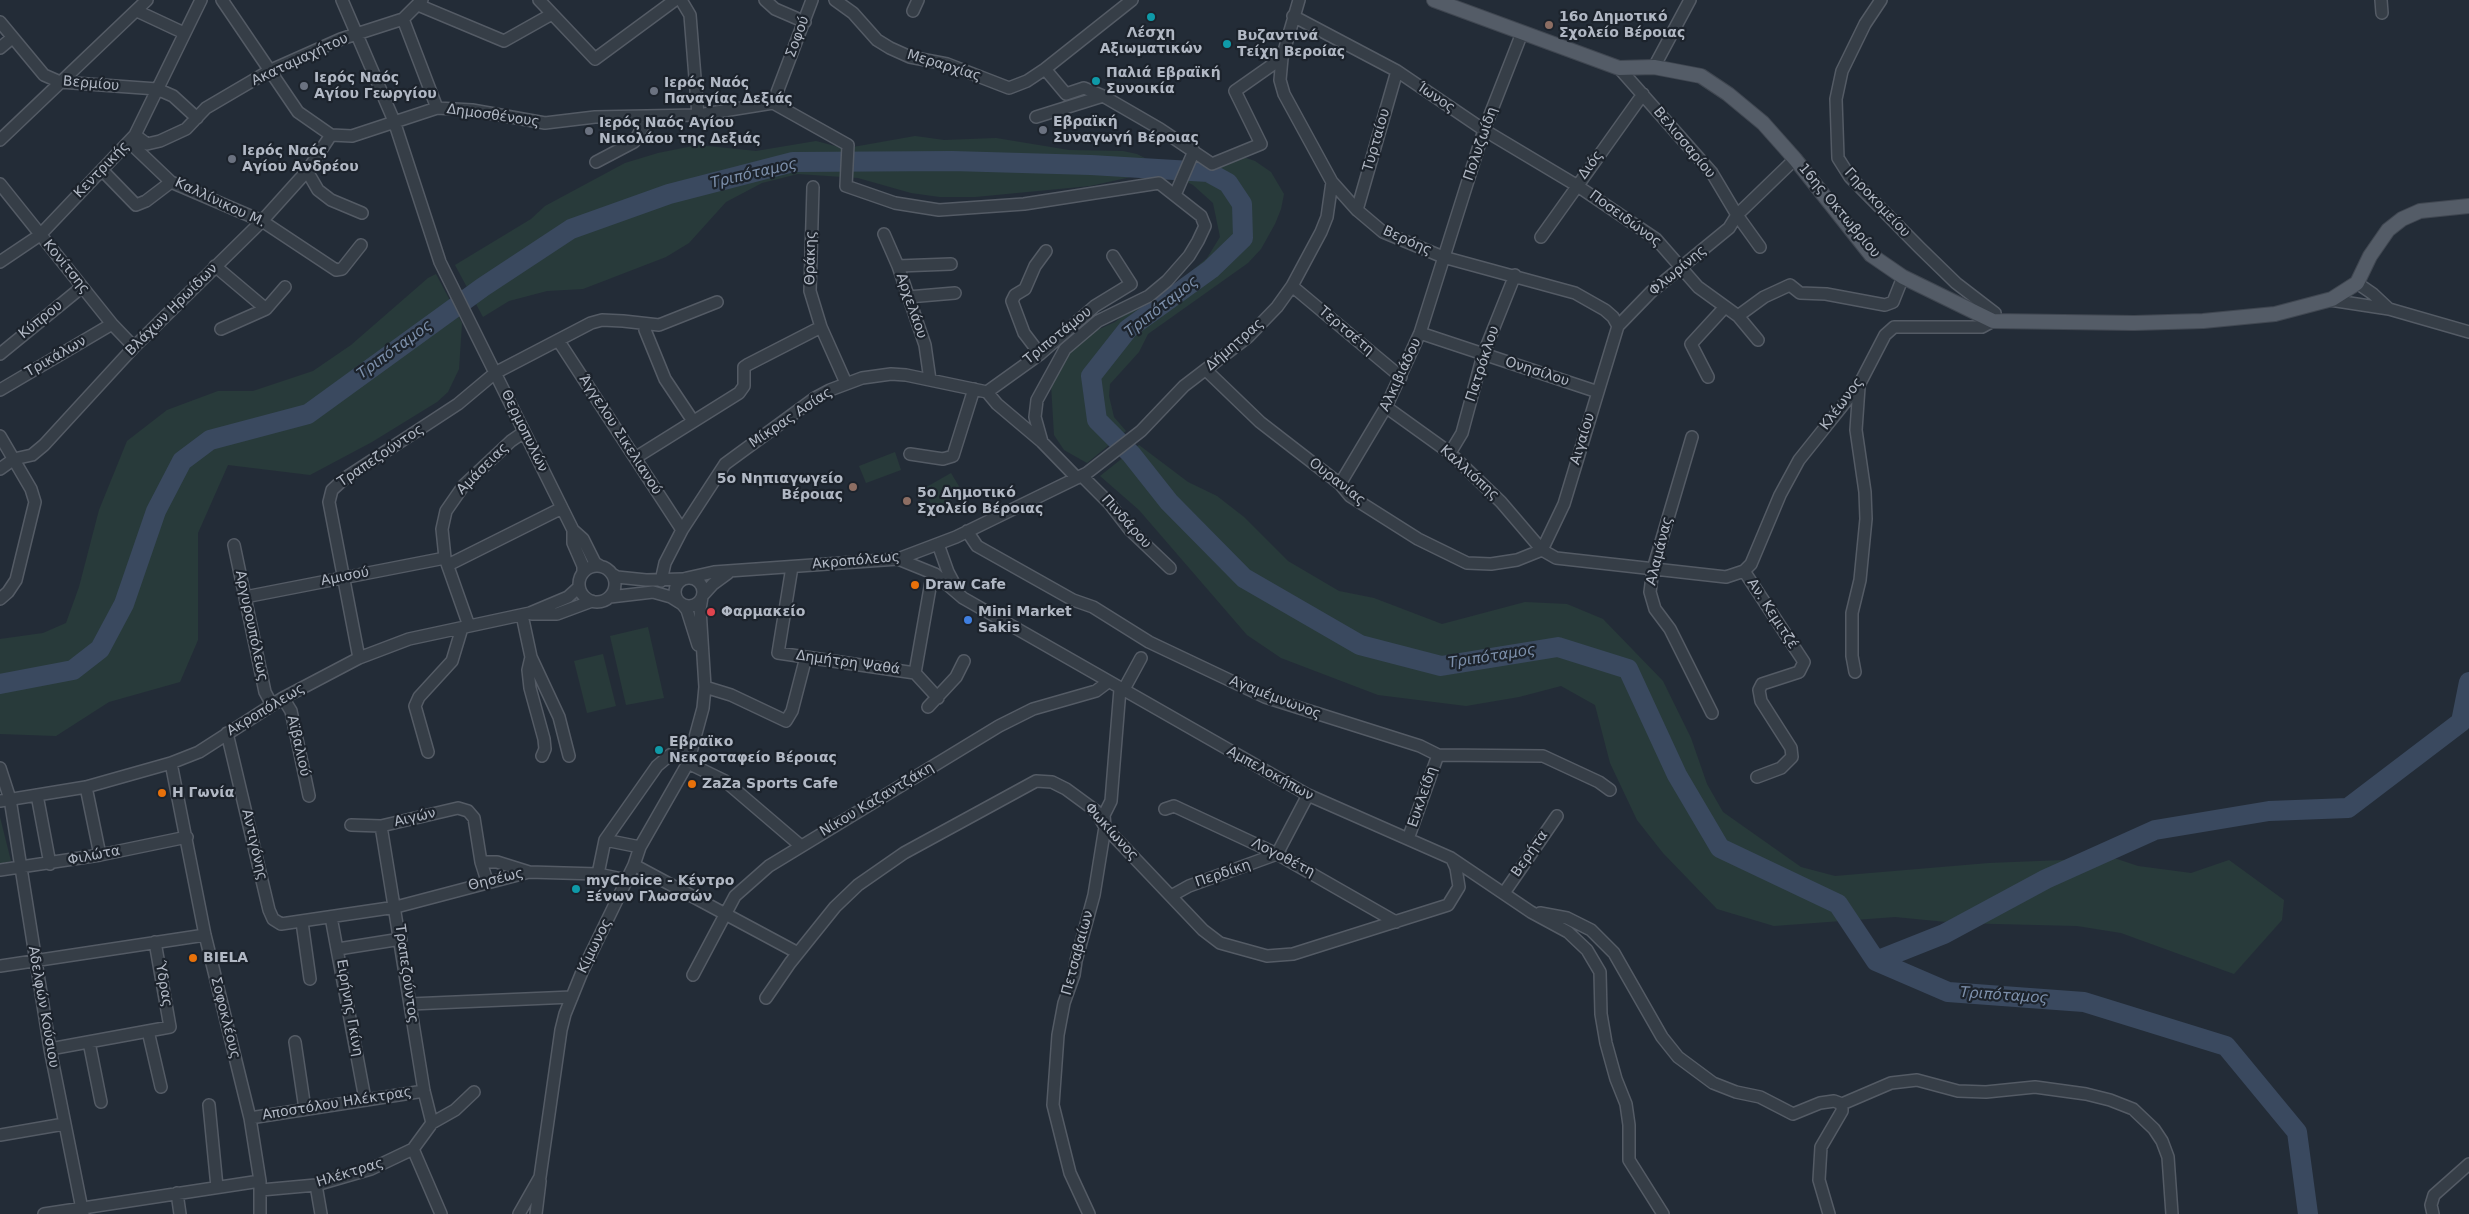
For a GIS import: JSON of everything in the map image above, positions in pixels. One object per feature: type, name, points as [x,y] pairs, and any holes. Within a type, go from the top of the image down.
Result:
[{"type":"main road","name":"16ης Οκτωβρίου","points":[[1434,0],[1619,68],[1654,67],[1701,76],[1722,89],[1763,123],[1795,159],[1871,255],[1903,278],[1993,321],[2107,323],[2203,321],[2275,314],[2330,300],[2357,283]]},
{"type":"main road","points":[[2357,283],[2370,256],[2388,230],[2402,219],[2420,211],[2469,206]]},
{"type":"street","points":[[0,140],[147,0]]},
{"type":"street","name":"Κεντρικής","points":[[0,262],[40,235],[132,139],[201,0]]},
{"type":"street","points":[[222,0],[298,112],[320,130],[331,135]]},
{"type":"street","points":[[342,0],[394,121]]},
{"type":"street","points":[[539,0],[595,59],[675,0]]},
{"type":"street","points":[[681,0],[690,15],[698,115]]},
{"type":"street","points":[[765,0],[775,9],[805,22]]},
{"type":"street","name":"Σοφού","points":[[773,103],[812,0]]},
{"type":"street","name":"Μεραρχίας","points":[[835,0],[853,13],[877,40],[910,57],[947,64],[1008,88],[1027,81],[1045,69],[1118,5],[1132,0]]},
{"type":"street","points":[[913,11],[918,0]]},
{"type":"street","points":[[1654,67],[1690,0]]},
{"type":"street","name":"Γηροκομείου","points":[[1881,0],[1865,24],[1842,71],[1836,99],[1838,158],[1850,178],[1920,248],[1956,283],[1995,313],[1993,321]]},
{"type":"street","points":[[2381,0],[2382,13]]},
{"type":"street","name":"Βερόης","points":[[1299,1],[1282,58],[1280,80],[1284,94],[1332,182],[1357,210],[1383,232],[1444,257],[1575,293],[1605,310],[1613,317],[1618,326]]},
{"type":"street","points":[[420,3],[504,41],[552,14]]},
{"type":"street","name":"Ακαταμαχήτου","points":[[132,139],[147,144],[160,141],[186,129],[206,108],[269,71],[358,34],[403,19],[420,3]]},
{"type":"street","points":[[137,11],[184,33]]},
{"type":"street","name":"Ίωνος","points":[[1293,16],[1397,71],[1484,130],[1576,185]]},
{"type":"street","points":[[403,19],[436,108]]},
{"type":"street","name":"Βερμίου","points":[[0,22],[44,75],[60,82],[157,89],[172,96],[197,118]]},
{"type":"street","name":"Πολυζωίδη","points":[[1444,257],[1484,130],[1522,32]]},
{"type":"street","points":[[0,48],[12,38]]},
{"type":"street","points":[[1045,69],[1066,94],[1084,88],[1103,96],[1194,151],[1212,164],[1262,144],[1235,91],[1282,58]]},
{"type":"street","name":"Βελισσαρίου","points":[[1619,68],[1712,173],[1737,215],[1760,247]]},
{"type":"street","name":"Τυρταίου","points":[[1357,210],[1397,71]]},
{"type":"street","name":"Διός","points":[[1541,237],[1576,185],[1643,94]]},
{"type":"street","points":[[1036,117],[1103,96]]},
{"type":"street","name":"Δημοσθένους","points":[[331,135],[352,136],[436,108],[472,110],[545,123],[595,117],[698,115],[773,103]]},
{"type":"street","name":"Τριποτάμου","points":[[773,103],[848,145],[846,186],[895,203],[939,210],[1024,204],[1159,183],[1203,220],[1205,226],[1189,256],[1167,281],[1149,296],[1098,321],[1065,349],[1037,400],[1036,417],[1042,442]]},
{"type":"street","points":[[596,162],[634,142],[649,116]]},
{"type":"street","name":"Θερμοπυλών","points":[[394,121],[440,262],[573,530],[573,543],[584,568],[583,572]]},
{"type":"street","name":"Βλάχων Ηρωίδων","points":[[0,469],[14,459],[32,455],[44,445],[134,346],[262,221],[307,171],[331,135]]},
{"type":"street","name":"Καλλίνικου Μ.","points":[[132,139],[171,182],[262,221],[331,268],[336,270],[342,269],[361,245]]},
{"type":"street","points":[[1175,195],[1194,151]]},
{"type":"street","name":"Φλωρίνης","points":[[1618,326],[1650,292],[1729,228],[1737,215],[1795,159]]},
{"type":"street","points":[[102,170],[136,205],[146,201],[171,182]]},
{"type":"street","points":[[307,171],[318,190],[331,200],[362,213]]},
{"type":"street","name":"Δήμητρας","points":[[1082,476],[1141,431],[1184,386],[1207,371],[1248,337],[1277,307],[1292,286],[1324,224],[1332,182]]},
{"type":"street","name":"Κονίτσης","points":[[0,184],[112,324],[134,346]]},
{"type":"street","name":"Ποσειδώνος","points":[[1576,185],[1656,239],[1698,287],[1738,316],[1758,340]]},
{"type":"street","name":"Θράκης","points":[[813,187],[810,291],[821,327],[846,383]]},
{"type":"street","name":"Αρχελάου","points":[[884,234],[898,266],[925,345],[930,380]]},
{"type":"street","points":[[1040,354],[1024,333],[1012,301],[1015,295],[1025,289],[1035,266],[1046,251]]},
{"type":"street","name":"Τριποτάμου","points":[[987,392],[1040,354],[1095,306],[1131,284],[1113,256]]},
{"type":"street","name":"Αλκιβιάδου","points":[[1340,484],[1386,408],[1401,377],[1420,333],[1444,257]]},
{"type":"street","points":[[898,266],[951,264]]},
{"type":"street","points":[[216,266],[266,309]]},
{"type":"street","name":"Πατρόκλου","points":[[1450,452],[1462,433],[1484,355],[1515,275]]},
{"type":"street","points":[[1738,316],[1764,297],[1790,285],[1800,293],[1826,294],[1885,305],[1892,302],[1903,278]]},
{"type":"street","points":[[2357,283],[2374,294],[2388,309]]},
{"type":"street","points":[[221,329],[266,309],[285,286]]},
{"type":"street","name":"Τερτσέτη","points":[[1292,286],[1401,377]]},
{"type":"street","name":"Κύπρου","points":[[0,354],[82,287]]},
{"type":"street","points":[[908,297],[955,293]]},
{"type":"street","points":[[2330,300],[2388,309],[2469,332]]},
{"type":"street","points":[[495,373],[596,320],[659,325],[717,302]]},
{"type":"street","points":[[1708,377],[1691,344],[1725,307]]},
{"type":"street","name":"Κλέωνος","points":[[1744,571],[1751,564],[1780,495],[1799,460],[1859,385],[1885,335],[1894,327],[1982,327],[1993,321]]},
{"type":"street","name":"Τρικάλων","points":[[0,390],[112,324]]},
{"type":"street","points":[[646,324],[646,330],[665,379],[693,421]]},
{"type":"street","name":"Αιγαίου","points":[[1542,550],[1564,504],[1618,326]]},
{"type":"street","points":[[635,458],[742,390],[745,382],[745,366],[821,327]]},
{"type":"street","name":"Ονησίλου","points":[[1420,333],[1598,392]]},
{"type":"street","name":"Άγγελου Σικελιανού","points":[[558,340],[682,530]]},
{"type":"street","name":"Ουρανίας","points":[[1207,371],[1260,422],[1340,484],[1350,496],[1418,539],[1467,563],[1490,564],[1517,560],[1542,550]]},
{"type":"street","name":"Τραπεζούντος","points":[[359,658],[329,502],[330,492],[345,478],[450,409],[495,373]]},
{"type":"street","name":"Μίκρας Ασίας","points":[[661,581],[665,563],[682,530],[718,473],[730,460],[815,398],[846,383],[862,378],[891,374],[987,392]]},
{"type":"street","points":[[1855,672],[1852,656],[1852,613],[1860,580],[1866,518],[1865,492],[1856,430],[1859,385]]},
{"type":"street","points":[[910,454],[943,459],[953,456],[974,389]]},
{"type":"street","points":[[987,392],[997,404],[1082,476]]},
{"type":"street","name":"Καλλιόπης","points":[[1386,408],[1450,452],[1501,502],[1542,550]]},
{"type":"street","name":"Αμάσειας","points":[[466,627],[447,562],[442,529],[446,511],[454,497],[511,440],[524,432]]},
{"type":"street","points":[[0,436],[31,489],[35,502],[34,514],[16,580],[8,592],[0,599]]},
{"type":"street","name":"Αλαμάνας","points":[[1692,436],[1653,569],[1650,592],[1652,601],[1670,629],[1712,713]]},
{"type":"street","name":"Ακροπόλεως","points":[[612,574],[626,578],[661,581],[685,579],[710,573],[898,559],[956,537],[1082,476]]},
{"type":"street","name":"Πινδάρου","points":[[1082,476],[1109,504],[1130,530],[1170,568]]},
{"type":"street","name":"Αμισού","points":[[245,597],[344,578],[447,562],[562,508]]},
{"type":"street","name":"Θερμοπυλών","points":[[573,530],[581,536],[595,563],[600,566]]},
{"type":"street","name":"Αγαμέμνωνος","points":[[967,531],[972,541],[980,548],[1073,600],[1095,608],[1149,642],[1222,678],[1281,703],[1420,746],[1438,755],[1541,755],[1599,782],[1610,790]]},
{"type":"street","points":[[943,558],[946,548],[956,537]]},
{"type":"street","points":[[938,544],[951,579],[962,596]]},
{"type":"street","name":"Αργυρουπόλεως","points":[[234,545],[265,692],[272,705]]},
{"type":"street","points":[[915,673],[931,582],[935,574],[927,549]]},
{"type":"street","points":[[1542,550],[1556,558],[1726,577],[1744,571]]},
{"type":"street","name":"Αμπελοκήπων","points":[[898,559],[935,574],[962,596],[1308,796],[1451,858],[1531,912],[1568,932],[1586,950],[1600,972],[1601,1014],[1606,1043],[1616,1079],[1626,1104],[1629,1125],[1629,1160],[1663,1214]]},
{"type":"street","points":[[610,597],[615,586],[612,574],[600,566],[591,567],[583,572],[579,587],[584,596],[592,601],[653,592],[672,597],[681,604],[696,604],[713,584],[728,573]]},
{"type":"street","name":"Δημήτρη Ψαθά","points":[[792,566],[778,653],[915,673],[938,698]]},
{"type":"street","name":"Αν. Κεμιτζέ","points":[[1744,571],[1804,662],[1799,672],[1762,684],[1759,690],[1761,701],[1791,748],[1792,757],[1780,768],[1757,777]]},
{"type":"street","points":[[681,604],[675,590],[685,579],[699,582],[702,596]]},
{"type":"street","name":"Ακροπόλεως","points":[[5,800],[86,787],[171,763],[199,752],[283,698],[359,658],[408,639],[526,614],[568,597],[579,587]]},
{"type":"street","name":"Κίμωνος","points":[[519,1214],[540,1177],[561,1030],[572,997],[634,865],[640,846],[688,763],[704,708],[705,687],[700,609],[702,596]]},
{"type":"street","name":"Ακροπόλεως","points":[[526,614],[557,614],[592,601]]},
{"type":"street","name":"Κίμωνος","points":[[681,604],[688,613],[702,658]]},
{"type":"street","points":[[526,614],[531,657],[559,717],[570,756]]},
{"type":"street","points":[[428,752],[416,706],[419,697],[444,672],[452,660],[466,627]]},
{"type":"street","points":[[531,657],[528,670],[530,688],[544,739],[545,749],[542,756]]},
{"type":"street","points":[[705,687],[731,695],[786,720],[792,711],[806,657]]},
{"type":"street","points":[[1122,690],[1141,658]]},
{"type":"street","points":[[928,707],[956,677],[964,661]]},
{"type":"street","name":"Νίκου Καζαντζάκη","points":[[692,975],[735,896],[748,883],[802,846],[1006,722],[1033,709],[1096,691],[1108,682]]},
{"type":"street","name":"Πετσαβαίων","points":[[1089,1214],[1070,1173],[1053,1105],[1058,1035],[1064,1003],[1074,975],[1094,895],[1105,827],[1104,815],[1111,801],[1122,690]]},
{"type":"street","name":"Αϊβαλιού","points":[[283,698],[290,711],[309,796]]},
{"type":"street","name":"Αντιγόνης","points":[[227,733],[269,910],[273,919],[281,924]]},
{"type":"street","points":[[598,874],[605,840],[657,766],[670,755],[694,742]]},
{"type":"street","name":"Ευκλείδη","points":[[1408,839],[1438,755]]},
{"type":"street","name":"Σοφοκλέους","points":[[171,763],[205,935],[250,1118],[260,1185],[260,1214]]},
{"type":"street","points":[[688,763],[725,781],[802,846]]},
{"type":"street","name":"Αδελφών Κούσιου","points":[[1,770],[5,800],[20,867],[50,1049],[82,1211]]},
{"type":"street","name":"Φωκίωνος","points":[[766,998],[834,907],[874,873],[904,853],[1036,781],[1052,782],[1096,811],[1105,827],[1203,930],[1220,943],[1267,956],[1293,954],[1448,905],[1459,887],[1456,868],[1451,858]]},
{"type":"street","points":[[86,787],[100,855]]},
{"type":"street","points":[[37,795],[50,864]]},
{"type":"street","points":[[1277,854],[1308,796]]},
{"type":"street","name":"Λογοθέτη","points":[[1165,809],[1174,806],[1277,854],[1396,922]]},
{"type":"street","name":"Αιγών","points":[[351,825],[381,826],[458,808],[468,811],[474,818],[481,862]]},
{"type":"street","name":"Βερήτα","points":[[1504,893],[1557,816]]},
{"type":"street","name":"Τραπεζούντος","points":[[381,826],[396,906],[424,1091],[432,1123]]},
{"type":"street","name":"Φιλώτα","points":[[0,870],[50,864],[187,837]]},
{"type":"street","points":[[605,840],[640,846]]},
{"type":"street","name":"Περδίκη","points":[[1171,896],[1189,886],[1277,854]]},
{"type":"street","points":[[487,881],[481,862],[497,862],[529,872]]},
{"type":"street","points":[[634,865],[726,912],[798,953]]},
{"type":"street","name":"Θησέως","points":[[281,924],[396,906],[487,881],[529,872],[598,874],[627,880]]},
{"type":"street","points":[[1531,912],[1567,918],[1591,930],[1614,953],[1639,1000],[1678,1058],[1712,1083],[1736,1092],[1760,1097],[1793,1114],[1827,1102],[1834,1101],[1842,1104],[1891,1083],[1917,1080],[1958,1091],[1986,1092],[2035,1087],[2086,1094],[2110,1100],[2132,1109],[2154,1129],[2162,1141],[2168,1157],[2172,1214]]},
{"type":"street","name":"Ειρήνης Γκίνη","points":[[331,917],[365,1099]]},
{"type":"street","points":[[302,922],[310,980]]},
{"type":"street","points":[[0,966],[205,935]]},
{"type":"street","points":[[338,949],[401,939]]},
{"type":"street","name":"Ύδρας","points":[[148,1031],[170,1027],[155,942]]},
{"type":"street","points":[[410,1004],[572,997]]},
{"type":"street","points":[[50,1049],[148,1031],[161,1087]]},
{"type":"street","points":[[89,1042],[101,1102]]},
{"type":"street","points":[[295,1042],[305,1109]]},
{"type":"street","name":"Αποστόλου Ηλέκτρας","points":[[250,1118],[424,1091]]},
{"type":"street","name":"Ηλέκτρας","points":[[44,1214],[82,1211],[177,1193],[217,1188],[260,1185],[316,1185],[371,1170],[412,1149],[432,1123],[455,1110],[474,1092]]},
{"type":"street","points":[[1829,1214],[1819,1180],[1821,1147],[1842,1111],[1842,1104]]},
{"type":"street","points":[[209,1105],[217,1188]]},
{"type":"street","points":[[0,1135],[64,1124]]},
{"type":"street","points":[[412,1149],[441,1214]]},
{"type":"street","points":[[2433,1214],[2431,1206],[2434,1196],[2469,1164]]},
{"type":"street","points":[[536,1214],[540,1177]]},
{"type":"street","points":[[316,1185],[321,1214]]},
{"type":"street","points":[[177,1193],[180,1214]]},
{"type":"shaded area","points":[[915,136],[944,140],[996,138],[1069,150],[1123,151],[1137,154],[1151,161],[1187,163],[1181,179],[1157,176],[1131,177],[1090,186],[975,197],[940,197],[911,193],[858,178],[798,174],[762,183],[726,202],[689,243],[666,257],[583,289],[547,291],[509,301],[483,317],[455,265],[531,219],[545,206],[625,163],[658,153],[698,145],[756,151],[816,141],[839,147],[853,147]]},
{"type":"shaded area","points":[[1237,155],[1255,161],[1271,172],[1284,194],[1275,224],[1261,249],[1248,263],[1148,334],[1139,352],[1110,384],[1109,396],[1114,417],[1126,431],[1087,463],[1064,450],[1054,435],[1051,384],[1060,363],[1080,338],[1115,322],[1138,304],[1155,298],[1170,289],[1207,258],[1220,237],[1213,203],[1193,185],[1183,180],[1190,163],[1212,164]]},
{"type":"shaded area","points":[[436,274],[462,323],[459,369],[448,392],[437,402],[372,442],[310,475],[228,465],[198,533],[198,640],[180,682],[109,702],[56,736],[0,734],[0,639],[43,633],[66,623],[79,587],[99,510],[127,441],[167,410],[218,391],[253,391],[313,371],[351,345],[428,278]]},
{"type":"shaded area","points":[[1139,445],[1188,482],[1217,496],[1244,517],[1288,561],[1339,591],[1374,598],[1442,624],[1525,602],[1567,604],[1603,619],[1663,681],[1691,738],[1707,784],[1723,812],[1801,867],[1835,876],[1989,863],[2114,858],[2138,866],[2191,873],[2229,860],[2284,900],[2282,920],[2234,974],[2121,933],[2077,926],[1957,923],[1895,917],[1774,926],[1717,909],[1663,853],[1637,820],[1610,763],[1595,705],[1561,686],[1519,697],[1466,706],[1378,695],[1281,658],[1247,635],[1139,510],[1100,476]]},
{"type":"shaded area","points":[[895,452],[901,470],[866,483],[859,466]]},
{"type":"shaded area","points":[[951,473],[963,493],[934,509],[923,489]]},
{"type":"shaded area","points":[[648,627],[664,698],[626,705],[610,636]]},
{"type":"shaded area","points":[[603,654],[616,706],[587,713],[574,661]]},
{"type":"shaded area","points":[[0,817],[11,861],[0,864]]},
{"type":"waterway","name":"Τριπόταμος","points":[[0,684],[73,670],[100,649],[124,604],[156,511],[182,461],[210,440],[308,414],[483,287],[571,229],[669,194],[793,162],[952,161],[1091,165],[1208,172],[1228,183],[1242,204],[1243,238],[1211,269],[1128,329],[1091,376],[1097,420],[1131,454],[1169,502],[1244,578],[1360,645],[1441,666],[1558,647],[1628,669],[1677,775],[1720,848],[1838,904],[1876,961],[1948,992],[2084,1002],[2226,1046],[2297,1132],[2308,1214]]},
{"type":"waterway","points":[[1876,961],[1944,934],[2046,879],[2155,830],[2269,811],[2348,808],[2461,722],[2469,682]]},
{"type":"place","name":"Λέσχη Αξιωματικών","points":[[1151,17]]},
{"type":"place","name":"16ο Δημοτικό Σχολείο Βέροιας","points":[[1549,25]]},
{"type":"place","name":"Βυζαντινά Τείχη Βεροίας","points":[[1227,44]]},
{"type":"place","name":"Παλιά Εβραϊκή Συνοικία","points":[[1096,81]]},
{"type":"place","name":"Ιερός Ναός Αγίου Γεωργίου","points":[[304,86]]},
{"type":"place","name":"Ιερός Ναός Παναγίας Δεξιάς","points":[[654,91]]},
{"type":"place","name":"Εβραϊκή Συναγωγή Βέροιας","points":[[1043,130]]},
{"type":"place","name":"Ιερός Ναός Αγίου Νικολάου της Δεξιάς","points":[[589,131]]},
{"type":"place","name":"Ιερός Ναός Αγίου Ανδρέου","points":[[232,159]]},
{"type":"place","name":"5ο Νηπιαγωγείο Βέροιας","points":[[853,487]]},
{"type":"place","name":"5ο Δημοτικό Σχολείο Βέροιας","points":[[907,501]]},
{"type":"place","name":"Draw Cafe","points":[[915,585]]},
{"type":"place","name":"Φαρμακείο","points":[[711,612]]},
{"type":"place","name":"Mini Market Sakis","points":[[968,620]]},
{"type":"place","name":"Εβραϊκο Νεκροταφείο Βέροιας","points":[[659,750]]},
{"type":"place","name":"ZaZa Sports Cafe","points":[[692,784]]},
{"type":"place","name":"Η Γωνία","points":[[162,793]]},
{"type":"place","name":"myChoice - Κέντρο Ξένων Γλωσσών","points":[[576,889]]},
{"type":"place","name":"BIELA","points":[[193,958]]}]
